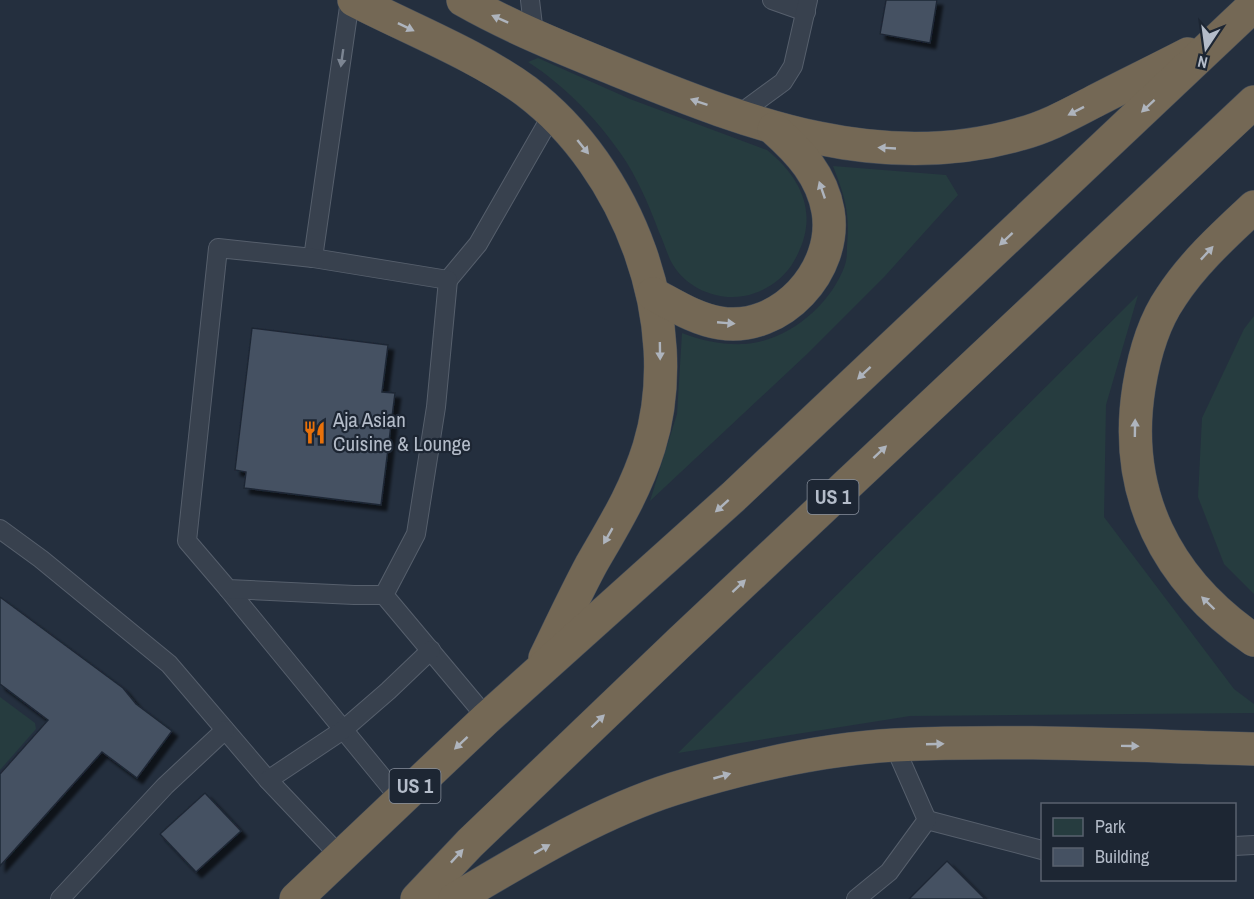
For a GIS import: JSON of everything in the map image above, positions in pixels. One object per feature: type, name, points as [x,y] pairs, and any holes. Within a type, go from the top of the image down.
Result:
[{"type":"highway","points":[[352,0],[499,74],[553,113],[580,143],[609,186],[632,234],[653,294],[660,347],[660,372],[659,396],[650,446],[628,503],[591,566],[536,675]]},
{"type":"highway","points":[[468,1],[534,34],[663,89],[774,129],[882,148],[945,148],[1020,134],[1054,123],[1221,37]]},
{"type":"highway","name":"US 1","points":[[296,899],[487,718],[733,497],[1254,5]]},
{"type":"highway","name":"US 1","points":[[417,899],[470,843],[1254,102]]},
{"type":"highway","points":[[653,294],[690,314],[721,323],[739,324],[764,317],[784,307],[796,298],[815,276],[828,245],[828,211],[824,194],[810,165],[774,129]]},
{"type":"highway","points":[[1254,207],[1204,256],[1169,299],[1157,323],[1144,363],[1137,401],[1135,430],[1136,455],[1145,498],[1172,560],[1209,605],[1254,640]]},
{"type":"highway","points":[[455,899],[584,826],[672,790],[794,759],[894,745],[1012,744],[1254,749]]},
{"type":"lane","points":[[313,258],[352,0]]},
{"type":"lane","points":[[530,0],[534,34]]},
{"type":"lane","points":[[738,115],[783,81],[793,66],[807,6],[772,0]]},
{"type":"lane","points":[[384,595],[416,534],[436,407],[448,280],[478,244],[553,113]]},
{"type":"lane","points":[[400,800],[187,541],[218,248],[313,258],[448,280]]},
{"type":"lane","points":[[0,529],[41,559],[170,664],[268,780],[341,857]]},
{"type":"lane","points":[[228,590],[354,596],[384,595]]},
{"type":"lane","points":[[384,595],[487,718]]},
{"type":"lane","points":[[268,780],[343,730],[431,650]]},
{"type":"lane","points":[[60,899],[165,786],[225,730]]},
{"type":"lane","points":[[894,745],[927,820]]},
{"type":"lane","points":[[927,820],[1041,850]]},
{"type":"lane","points":[[856,899],[889,872],[927,820]]},
{"type":"lane","points":[[1236,846],[1254,845]]},
{"type":"green space","points":[[538,58],[630,99],[767,150],[780,161],[798,186],[804,200],[806,214],[806,229],[802,245],[785,274],[773,284],[759,291],[734,297],[704,291],[686,280],[671,261],[642,192],[621,154],[579,104],[554,81],[528,62]]},
{"type":"green space","points":[[833,166],[946,175],[958,195],[885,276],[806,355],[650,501],[677,414],[682,333],[705,340],[737,344],[777,336],[792,328],[819,307],[838,280],[846,260],[848,224],[843,196]]},
{"type":"green space","points":[[1138,295],[1106,405],[1104,517],[1234,689],[1254,704],[1254,713],[910,716],[678,753]]},
{"type":"green space","points":[[1254,316],[1254,594],[1224,564],[1198,497],[1202,418],[1244,329]]},
{"type":"green space","points":[[0,697],[35,723],[36,729],[0,770]]},
{"type":"building","points":[[886,0],[937,0],[930,43],[880,34]]},
{"type":"building","name":"Aja Asian Cuisine & Lounge","points":[[252,328],[388,345],[382,392],[395,393],[381,505],[244,488],[246,472],[235,470]]},
{"type":"building","points":[[0,597],[123,688],[136,704],[172,731],[137,778],[102,752],[0,866],[0,774],[48,720],[0,684]]},
{"type":"building","points":[[205,793],[241,831],[196,872],[160,834]]},
{"type":"building","points":[[947,861],[985,899],[909,899]]},
{"type":"place","name":"Aja Asian Cuisine & Lounge","points":[[315,432]]}]
